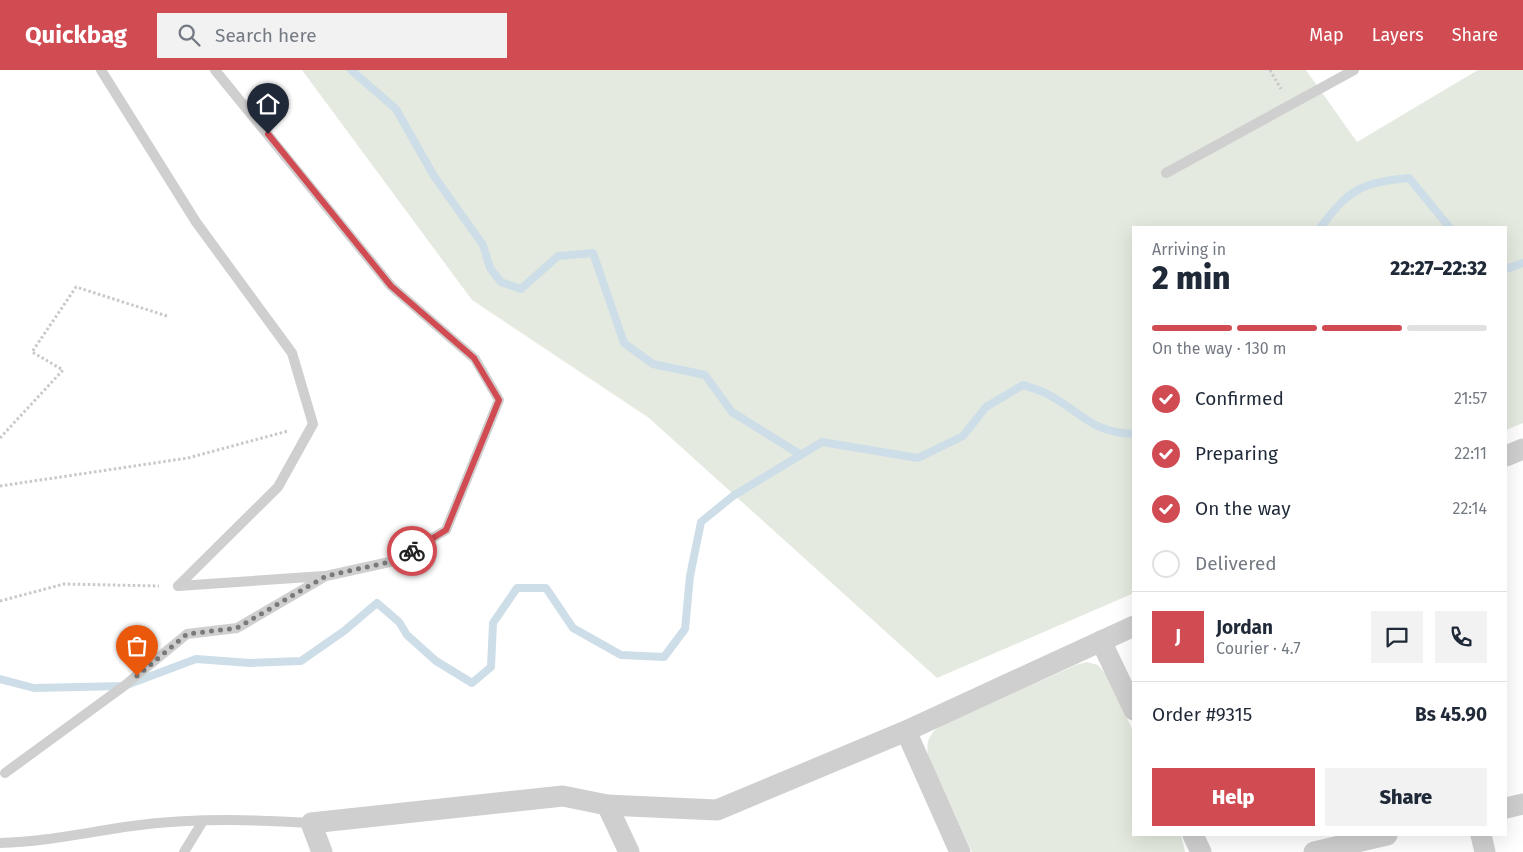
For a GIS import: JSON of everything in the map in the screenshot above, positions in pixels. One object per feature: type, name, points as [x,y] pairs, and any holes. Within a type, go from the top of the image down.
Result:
[{"type":"street","points":[[1507,456],[1523,449]]},
{"type":"street","points":[[322,852],[311,823],[563,796],[607,805],[718,810],[906,730],[1132,627]]},
{"type":"street","points":[[1101,641],[1132,706]]},
{"type":"street","points":[[906,730],[960,852]]},
{"type":"street","points":[[1507,808],[1523,804]]},
{"type":"street","points":[[607,805],[629,852]]},
{"type":"street","points":[[1193,836],[1201,852]]},
{"type":"street","points":[[1314,852],[1383,836]]},
{"type":"street","points":[[1481,836],[1485,852]]},
{"type":"lane","points":[[101,70],[196,222],[292,353],[313,424],[278,487],[178,586]]},
{"type":"lane","points":[[178,586],[326,576],[394,561],[446,530],[499,400],[474,358],[391,286],[215,70]]},
{"type":"lane","points":[[1166,173],[1354,70]]},
{"type":"lane","points":[[5,773],[124,686],[187,634],[237,628],[326,576]]},
{"type":"lane","points":[[0,843],[31,843],[133,826],[203,820],[250,819],[311,823]]},
{"type":"lane","points":[[184,852],[203,820]]},
{"type":"path","points":[[0,438],[63,370],[32,352],[76,287],[166,316]]},
{"type":"path","points":[[0,486],[188,458],[313,424]]},
{"type":"path","points":[[0,602],[64,584],[178,586]]},
{"type":"shaded area","points":[[302,70],[1306,70],[1357,142],[1478,70],[1523,70],[1523,423],[1507,430],[1507,226],[1132,226],[1132,594],[937,678],[649,418],[472,300]]},
{"type":"shaded area","points":[[1087,662],[1098,665],[1107,675],[1132,729],[1132,836],[1181,836],[1185,852],[972,852],[928,756],[927,747],[930,737],[938,727],[1076,665]]},
{"type":"waterway","points":[[351,70],[396,109],[434,176],[483,245],[490,268],[501,282],[521,289],[558,256],[593,253],[624,343],[653,364],[705,375],[732,412],[801,455]]},
{"type":"waterway","points":[[1322,226],[1340,204],[1358,190],[1379,182],[1409,178],[1448,226]]},
{"type":"waterway","points":[[1507,267],[1523,263]]},
{"type":"waterway","points":[[0,679],[34,688],[124,686],[196,659],[250,663],[301,661],[344,631],[377,603],[399,622],[407,635],[436,661],[472,683],[491,667],[493,623],[517,588],[546,588],[573,628],[621,655],[664,657],[685,629],[690,576],[701,522],[733,496],[822,442],[918,458],[963,436],[986,407],[1023,385],[1046,393],[1097,426],[1107,430],[1132,434]]},
{"type":"way so far","points":[[137,676],[187,634],[237,628],[326,576],[394,561],[412,551]]},
{"type":"route","points":[[268,134],[391,286],[474,358],[499,400],[446,530],[412,551]]}]
